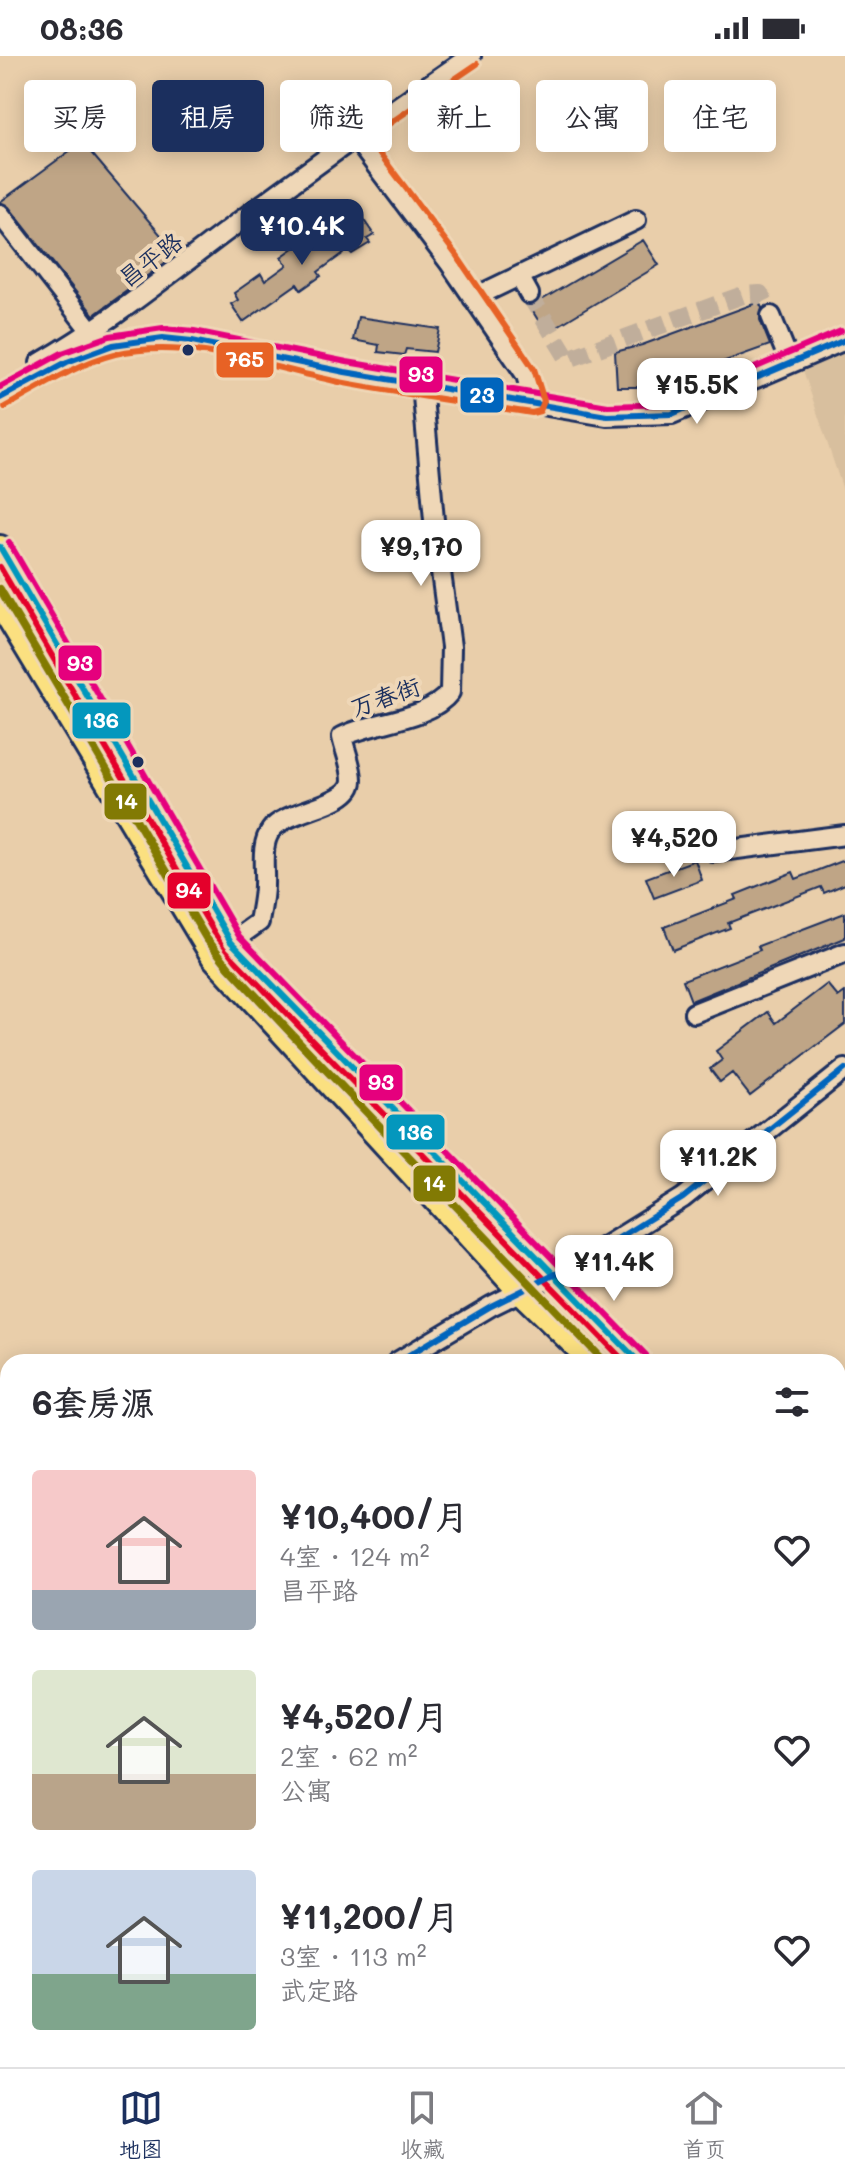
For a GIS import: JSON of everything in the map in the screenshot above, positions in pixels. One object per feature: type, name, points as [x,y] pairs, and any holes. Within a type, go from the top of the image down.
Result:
[{"type":"main road","points":[[0,547],[231,942],[631,1354]]},
{"type":"main road","points":[[0,604],[213,957],[519,1291],[584,1354]]},
{"type":"street","name":"昌平路","points":[[392,110],[471,56]]},
{"type":"street","name":"昌平路","points":[[0,386],[70,346],[332,152]]},
{"type":"street","points":[[366,152],[526,375],[534,403]]},
{"type":"street","points":[[0,214],[91,331]]},
{"type":"street","points":[[473,298],[636,220]]},
{"type":"street","points":[[519,276],[529,294]]},
{"type":"street","points":[[771,316],[790,363]]},
{"type":"street","points":[[0,398],[67,362],[113,345],[163,338],[607,416],[672,414],[845,340]]},
{"type":"street","name":"万春街","points":[[231,942],[259,922],[265,843],[270,831],[278,823],[339,798],[350,789],[352,777],[342,737],[403,718],[442,701],[450,692],[451,647],[434,520],[422,385]]},
{"type":"street","points":[[714,852],[845,835]]},
{"type":"street","points":[[694,1013],[845,953]]},
{"type":"street","points":[[411,1354],[519,1291],[555,1275],[683,1198],[845,1069]]},
{"type":"shaded area","points":[[845,353],[845,496],[803,370]]},
{"type":"building","points":[[68,152],[90,152],[177,254],[94,315],[9,207],[0,202]]},
{"type":"building","points":[[359,213],[374,235],[367,239],[370,243],[352,254],[348,250],[318,272],[321,276],[301,290],[297,284],[243,322],[231,304],[238,300],[234,293],[261,274],[265,281],[287,265],[281,257],[298,245],[303,251]]},
{"type":"building","points":[[643,240],[659,265],[546,333],[530,307]]},
{"type":"building","points":[[759,302],[762,308],[760,320],[770,345],[653,387],[617,387],[615,352]]},
{"type":"building","points":[[358,317],[440,329],[435,352],[406,349],[404,355],[378,352],[379,345],[353,340]]},
{"type":"building","points":[[695,860],[702,880],[654,898],[646,878]]},
{"type":"building","points":[[845,860],[845,884],[824,893],[821,887],[728,923],[730,928],[673,950],[664,927],[737,899],[735,895],[793,872],[796,879]]},
{"type":"building","points":[[845,913],[845,938],[691,1001],[683,980],[760,950],[758,946]]},
{"type":"building","points":[[827,984],[838,997],[845,992],[845,1024],[750,1096],[732,1073],[720,1082],[710,1069],[722,1060],[716,1051],[768,1012],[776,1023]]},
{"type":"tunnel","points":[[529,294],[568,359],[743,295],[760,294],[771,316]]},
{"type":"transit line","name":"765","points":[[5,407],[58,377],[101,358],[143,350],[171,349],[228,356],[339,382],[532,413],[540,411],[544,401],[534,369],[457,256],[368,138],[477,64]]},
{"type":"transit line","name":"93","points":[[0,387],[62,353],[110,336],[163,328],[608,406],[670,404],[841,331]]},
{"type":"transit line","name":"23","points":[[0,398],[67,362],[113,345],[163,338],[607,416],[672,414],[845,340]]},
{"type":"transit line","name":"93","points":[[9,542],[239,936],[645,1354]]},
{"type":"transit line","name":"136","points":[[0,547],[231,942],[631,1354]]},
{"type":"transit line","name":"94","points":[[0,567],[223,948],[617,1354]]},
{"type":"transit line","name":"14","points":[[0,589],[206,938],[287,1029],[597,1354]]},
{"type":"transit line","name":"23","points":[[410,1354],[491,1306],[580,1262],[683,1198],[845,1069]]}]
